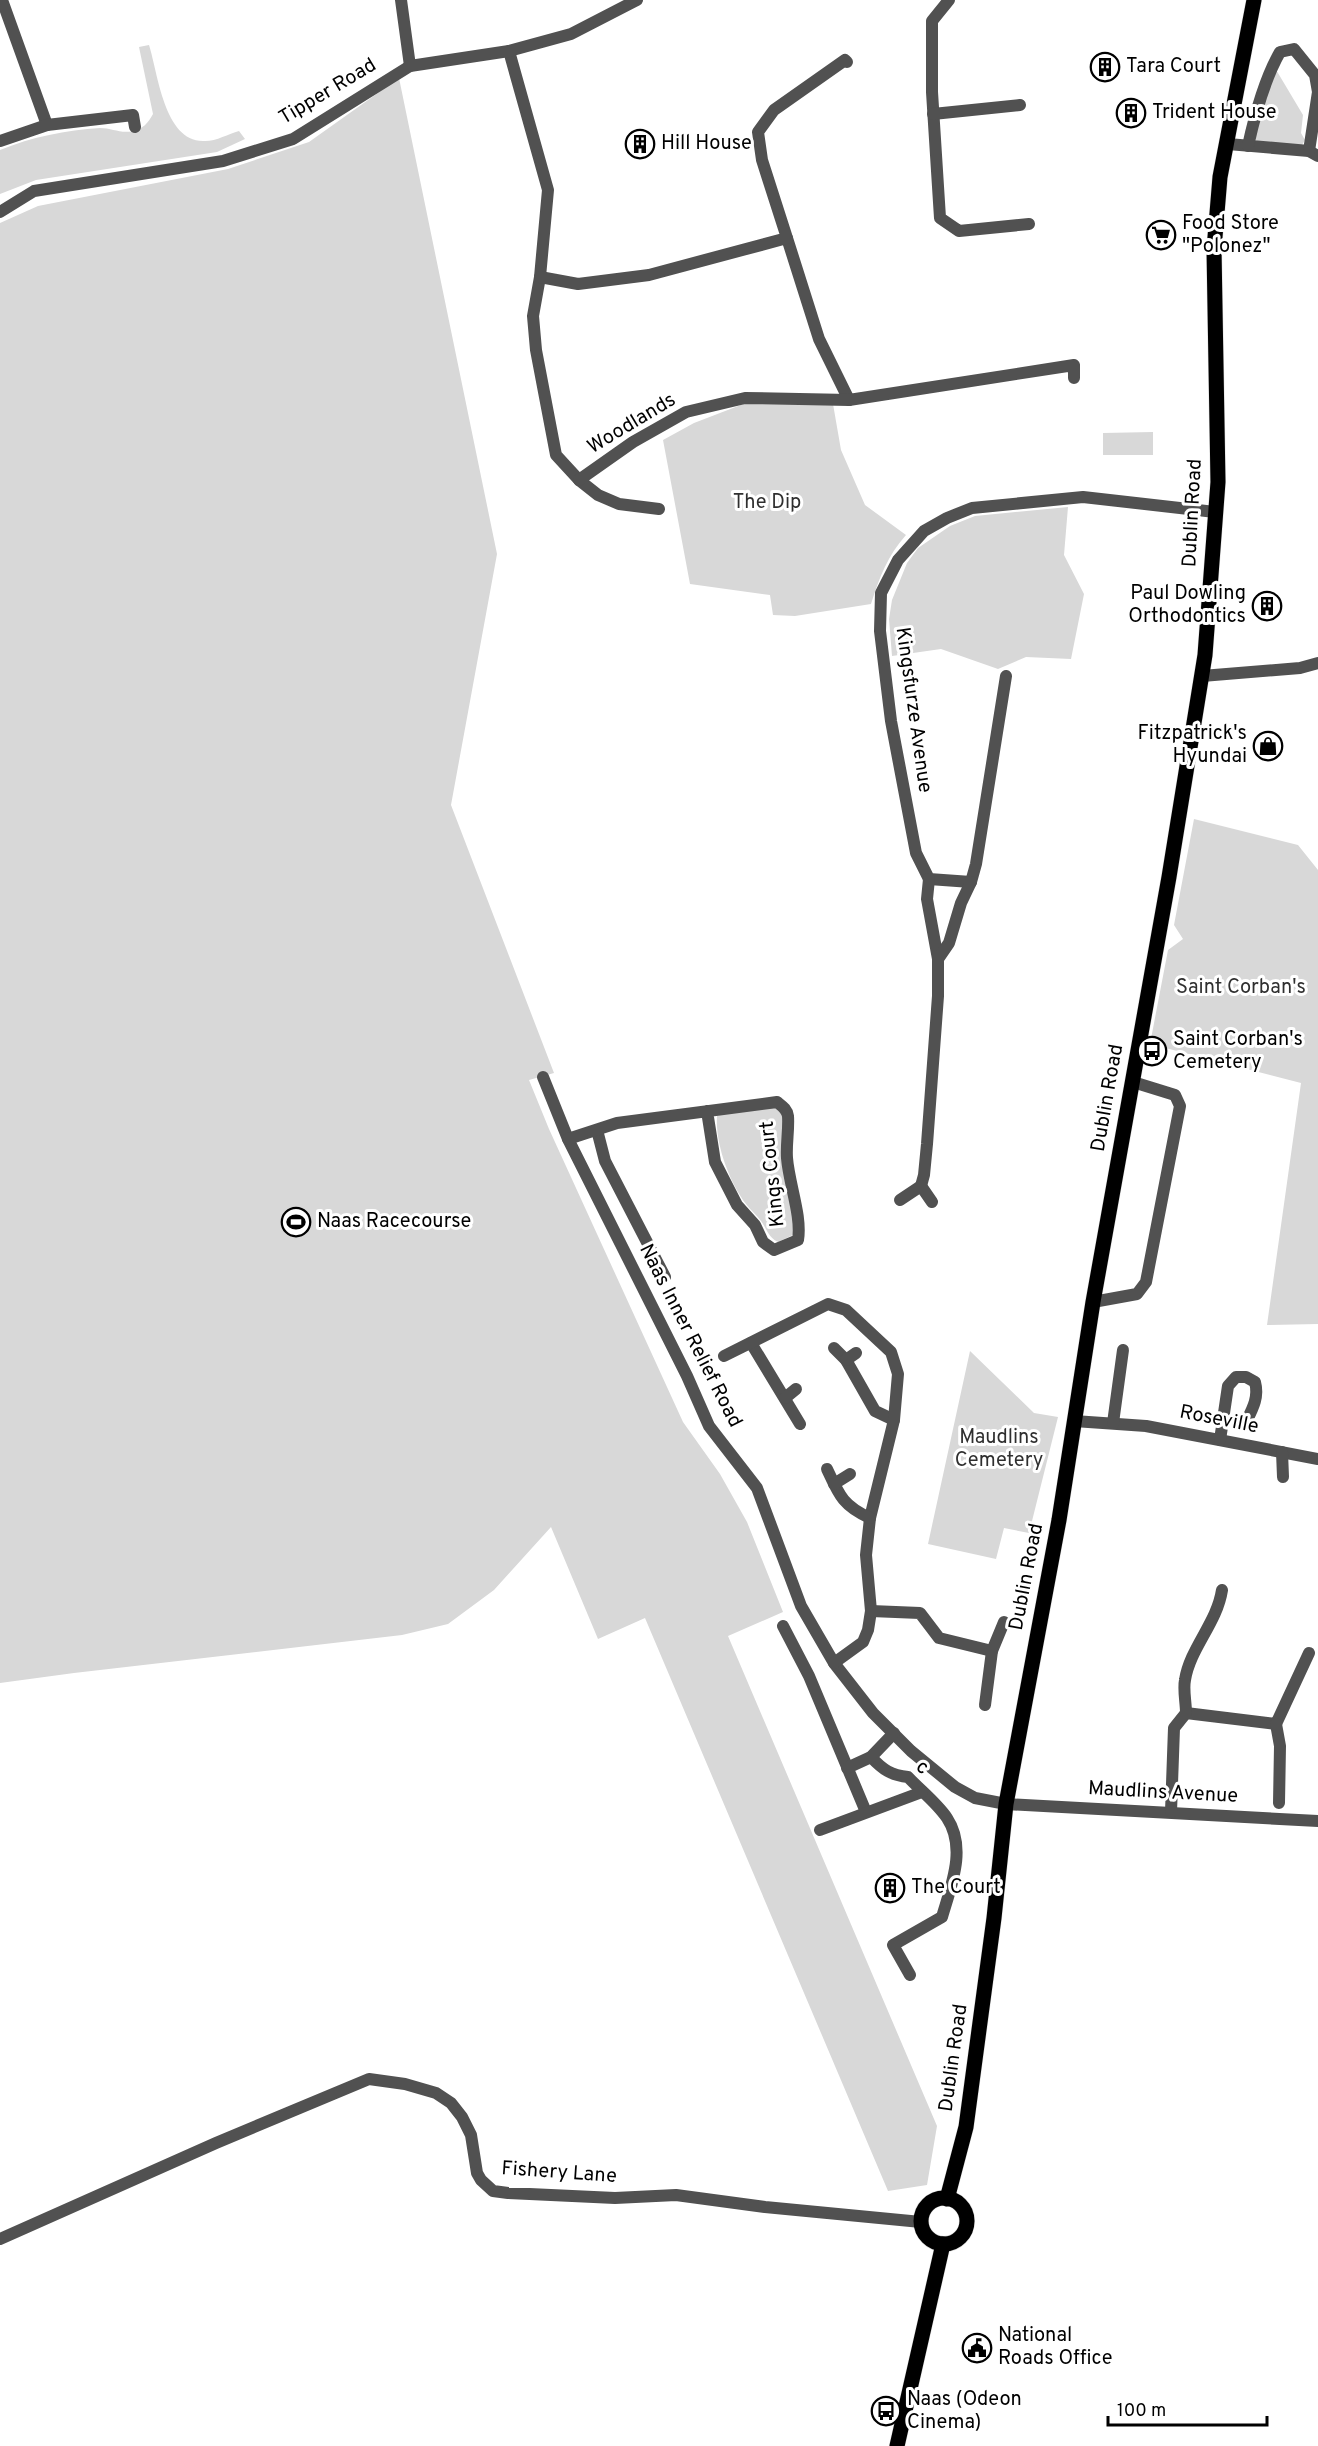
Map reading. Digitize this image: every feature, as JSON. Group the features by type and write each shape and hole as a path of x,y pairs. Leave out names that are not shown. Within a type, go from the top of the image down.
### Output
{"main road":[{"name":"Dublin Road","path":"947,2199 966,2127 994,1918 1006,1804 1059,1520 1093,1302 1202,676 1218,482 1214,257 1220,177 1254,0"},
{"path":"947,2199 961,2206 967,2223 966,2229 958,2240 943,2244 928,2238 923,2232 921,2222 926,2206 936,2200 947,2199"},
{"path":"897,2446 943,2244"}],"street":[{"path":"401,0 410,66"},
{"name":"Tipper Road","path":"0,212 34,191 223,161 293,139 410,66 509,51 571,34 637,0"},
{"path":"949,0 932,21 933,114 940,218 959,231 1029,224"},
{"path":"5,1 46,125"},
{"path":"1228,144 1313,154 1318,92 1315,75 1294,49 1280,52 1274,62 1255,114 1248,146"},
{"name":"Woodlands","path":"509,51 548,190 540,277 533,316 538,362 556,456 579,480 598,495 619,504 659,509"},
{"path":"847,62 845,60 774,110 758,132 762,160 819,339 849,400"},
{"path":"933,114 1020,105"},
{"path":"0,141 46,125 133,115 135,127"},
{"path":"540,277 579,284 649,275 787,237"},
{"name":"Woodlands","path":"579,480 633,442 686,412 745,398 849,400 1074,365 1074,378"},
{"name":"Kingsfurze Avenue","path":"921,1186 927,1144 939,959 927,899 929,879 916,853 891,721 880,631 881,593 898,560 924,531 972,507 1083,497 1215,512"},
{"path":"1202,676 1300,668 1318,663"},
{"name":"Kingsfurze Avenue","path":"939,959 949,943 976,864 1006,676"},
{"path":"929,879 971,882"},
{"name":"Naas Inner Relief Road","path":"543,1077 568,1139 687,1376 709,1426 757,1488 801,1606 834,1663 873,1713 911,1751 955,1786 975,1798 1006,1804"},
{"path":"1093,1302 1137,1294 1146,1282 1180,1106 1176,1095 1133,1082"},
{"name":"Kings Court","path":"568,1139 618,1123 707,1111 777,1102 784,1107 788,1115 786,1157 793,1201 801,1225 798,1240 774,1250 764,1242 755,1225 737,1205 715,1162 707,1111"},
{"path":"597,1131 605,1161 665,1277"},
{"path":"900,1200 921,1186 932,1202"},
{"path":"724,1356 828,1304 846,1310 891,1352 898,1374 894,1420 870,1518 866,1555 871,1611 864,1642 834,1663"},
{"path":"751,1343 800,1424"},
{"path":"834,1348 851,1356 875,1412 894,1420"},
{"path":"1113,1423 1123,1350"},
{"path":"1220,1440 1228,1386 1236,1377 1246,1377 1254,1382 1257,1393 1254,1407 1246,1422"},
{"path":"785,1398 796,1389"},
{"name":"Roseville","path":"1074,1421 1146,1426 1318,1459"},
{"path":"1282,1452 1283,1477"},
{"path":"827,1469 842,1500 853,1510 870,1518"},
{"path":"834,1484 850,1474"},
{"path":"1171,1812 1174,1728 1186,1713 1185,1680 1194,1655 1219,1607 1222,1590"},
{"path":"871,1611 920,1613 939,1638 992,1651"},
{"path":"985,1706 992,1651 1004,1622"},
{"path":"783,1626 784,1640 809,1676 866,1812"},
{"path":"1279,1803 1280,1746 1276,1724 1309,1653"},
{"path":"1186,1713 1276,1724"},
{"path":"847,1768 871,1757 894,1733"},
{"name":"c","path":"871,1757 893,1776 908,1777 947,1817 957,1840 956,1869 942,1917 893,1945 910,1974"},
{"path":"820,1830 922,1792"},
{"name":"Maudlins Avenue","path":"1006,1804 1318,1821"},
{"name":"Fishery Lane","path":"0,2239 216,2143 369,2079 405,2084 436,2093 451,2103 462,2117 471,2135 477,2173 481,2180 493,2190 508,2193 615,2198 676,2195 765,2207 921,2222"}],"green space":[{"path":"149,45 165,104 179,130 190,138 203,141 217,139 239,131 245,139 217,152 36,180 0,194 0,150 24,141 62,132 100,128 129,132 145,125 153,114 139,47"},
{"path":"1275,68 1303,115 1301,133 1305,140 1302,145 1258,142 1254,138"},
{"name":"Naas Racecourse","path":"399,78 497,554 451,805 554,1073 529,1080 549,1129 683,1422 720,1474 747,1522 783,1612 728,1636 937,2126 927,2185 888,2191 645,1618 598,1639 551,1527 494,1590 448,1624 402,1635 0,1683 0,223 38,206 228,169 309,142"},
{"name":"The Dip","path":"746,403 833,404 841,450 865,505 906,535 885,567 871,604 795,616 773,615 770,595 690,584 663,440 694,423"},
{"path":"1153,432 1153,455 1103,455 1103,433"},
{"path":"1068,507 1064,555 1084,594 1071,659 1026,657 998,669 941,649 892,656 889,619 892,600 907,563 918,548 950,526 975,516"},
{"name":"Saint Corban's","path":"1194,819 1298,845 1318,870 1318,1324 1267,1325 1301,1083 1150,1044 1168,950 1183,939 1174,925"},
{"path":"778,1106 782,1109 795,1234 778,1242 746,1204 734,1185 724,1162 718,1138 717,1116 724,1113"},
{"name":"Maudlins Cemetery","path":"970,1351 1034,1413 1058,1417 1029,1533 1004,1528 996,1559 928,1544"}],"place":[{"name":"Tara Court","path":"1105,67"},
{"name":"Trident House","path":"1131,113"},
{"name":"Hill House","path":"640,144"},
{"name":"Food Store \"Polonez\"","path":"1161,235"},
{"name":"Paul Dowling Orthodontics","path":"1267,606"},
{"name":"Fitzpatrick's Hyundai","path":"1268,746"},
{"name":"Saint Corban's Cemetery","path":"1152,1051"},
{"name":"Naas Racecourse","path":"296,1222"},
{"name":"The Court","path":"890,1888"},
{"name":"National Roads Office","path":"977,2348"},
{"name":"Naas (Odeon Cinema)","path":"886,2411"}]}
